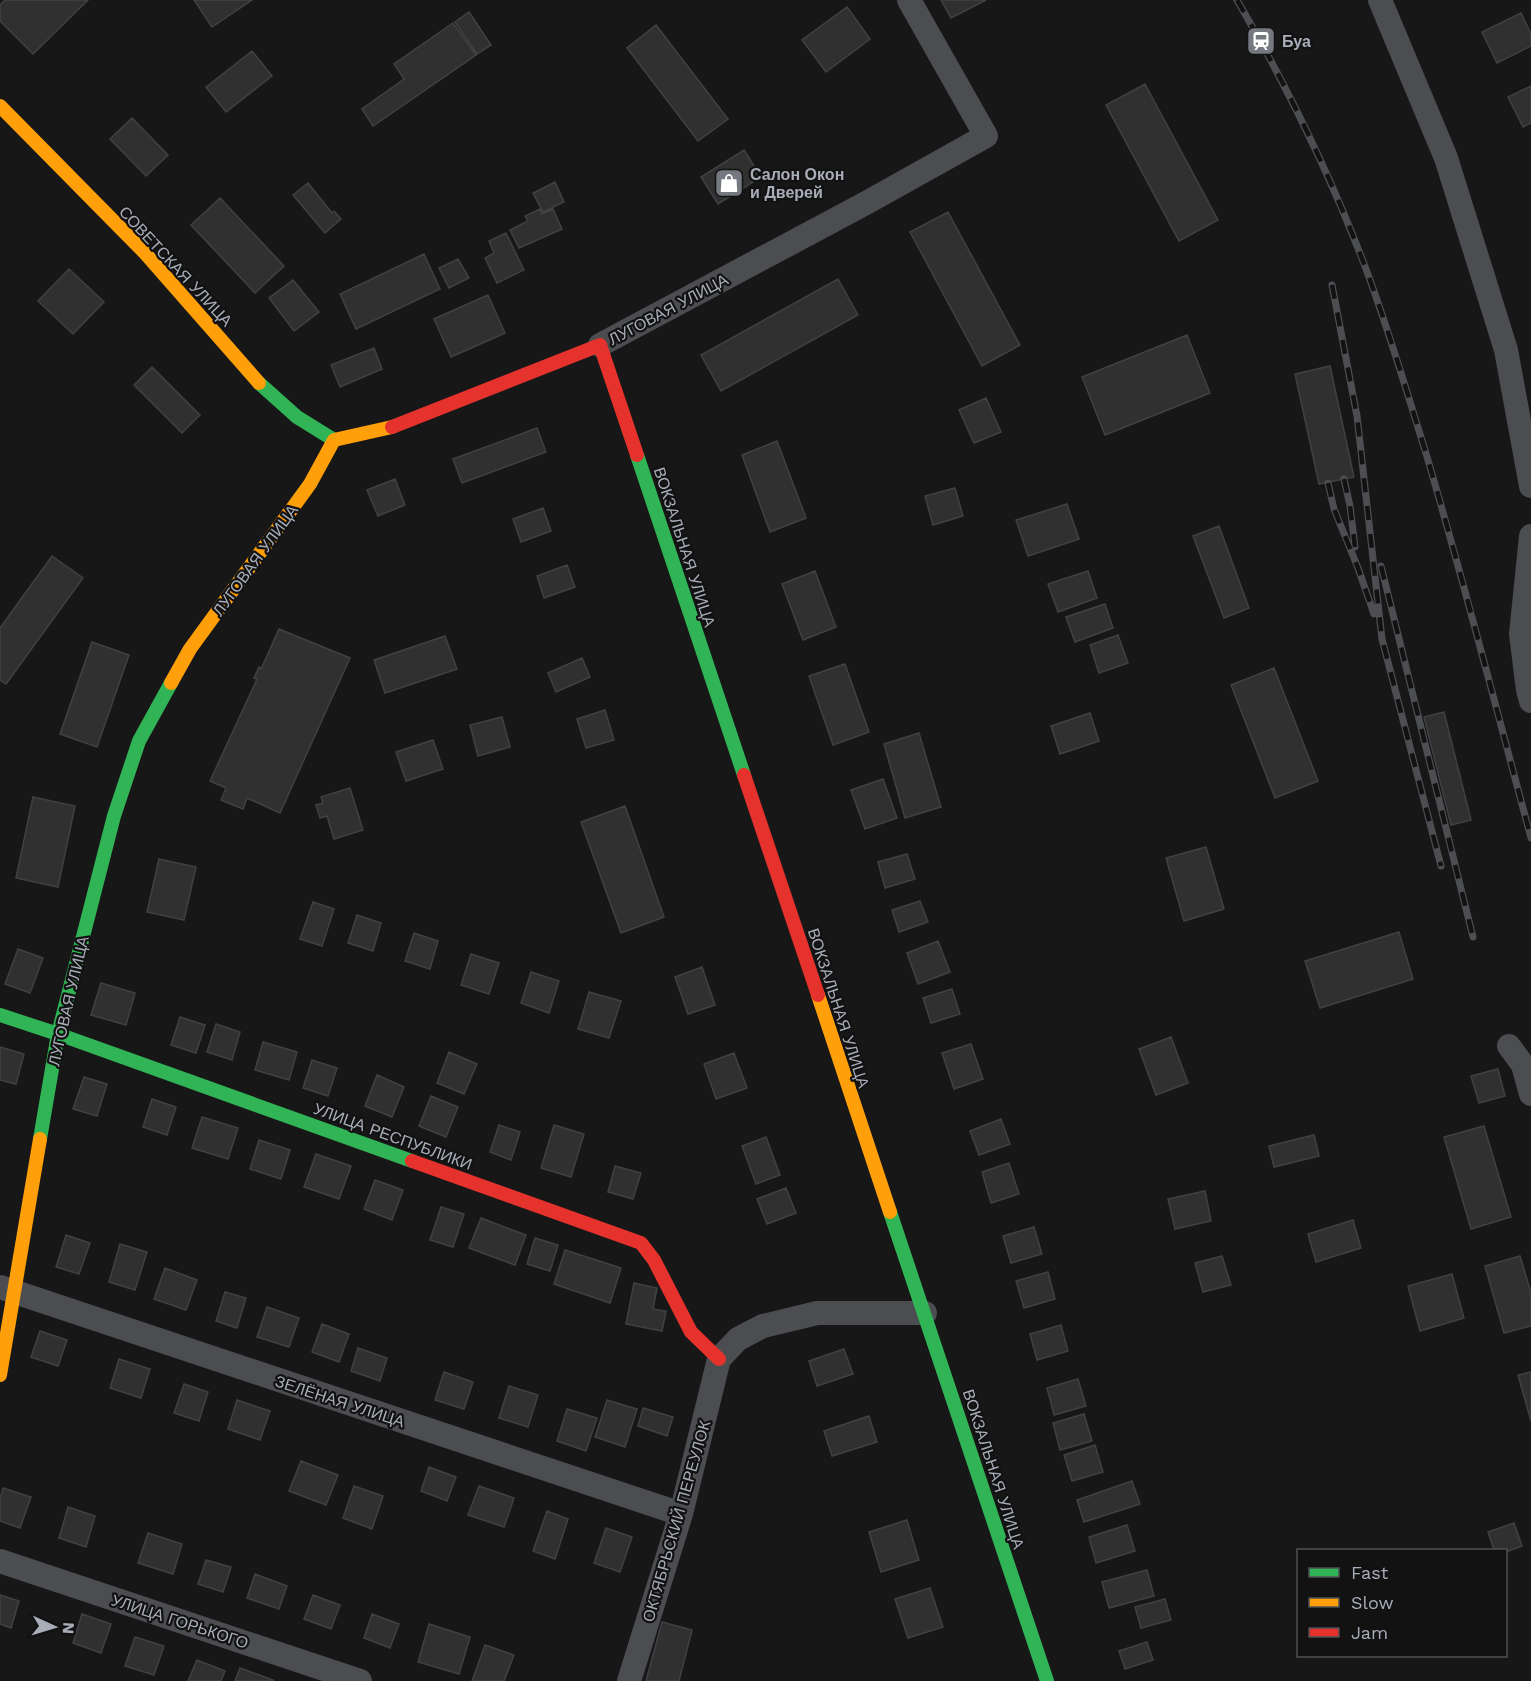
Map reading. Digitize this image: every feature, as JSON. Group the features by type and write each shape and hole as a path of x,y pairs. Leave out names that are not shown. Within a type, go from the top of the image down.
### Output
{"street":[{"name":"ЛУГОВАЯ УЛИЦА","path":"0,1375 7,1290 58,1034 114,816 139,741 190,648 310,484 334,440 389,428 600,345 986,136 909,0"},
{"path":"1380,0 1446,158 1502,338 1531,486"},
{"name":"СОВЕТСКАЯ УЛИЦА","path":"0,106 144,252 261,385 297,417 334,440"},
{"name":"ВОКЗАЛЬНАЯ УЛИЦА","path":"600,345 1047,1681"},
{"path":"1531,536 1521,634 1531,701"},
{"name":"УЛИЦА РЕСПУБЛИКИ","path":"0,1015 641,1243 654,1260 691,1332 719,1359"},
{"path":"1509,1046 1523,1065 1531,1094"},
{"name":"ЗЕЛЁНАЯ УЛИЦА","path":"7,1290 681,1514"},
{"path":"719,1359 738,1340 763,1326 817,1313 925,1313"},
{"name":"ОКТЯБРЬСКИЙ ПЕРЕУЛОК","path":"629,1681 681,1514 719,1359"},
{"name":"УЛИЦА ГОРЬКОГО","path":"0,1561 360,1681"}],"building":[{"path":"5,0 88,0 33,54 0,21 0,5"},
{"path":"194,0 252,0 212,27"},
{"path":"941,0 986,0 951,18"},
{"path":"847,7 870,39 826,72 802,40"},
{"path":"469,12 491,45 477,54 455,22"},
{"path":"1521,13 1531,34 1531,46 1497,63 1482,32"},
{"path":"453,23 476,55 373,126 362,109 404,79 394,64"},
{"path":"656,25 728,119 698,141 627,48"},
{"path":"252,51 272,76 226,112 206,87"},
{"path":"1145,84 1218,220 1179,241 1106,105"},
{"path":"1531,86 1531,123 1523,127 1508,97"},
{"path":"132,118 168,155 146,176 110,139"},
{"path":"744,150 761,177 718,204 701,177"},
{"path":"555,182 564,202 543,212 533,193"},
{"path":"308,183 332,213 334,211 341,219 325,233 293,195"},
{"path":"220,198 284,266 255,293 191,225"},
{"path":"540,209 542,214 553,209 562,229 519,248 510,230 528,221 525,216"},
{"path":"948,212 1020,345 982,366 910,232"},
{"path":"506,233 524,270 497,283 485,258 494,253 489,241"},
{"path":"424,254 440,289 356,329 340,294"},
{"path":"458,259 469,278 449,288 439,268"},
{"path":"69,269 104,302 73,334 38,301"},
{"path":"838,279 858,315 721,391 701,355"},
{"path":"293,280 319,312 294,331 269,298"},
{"path":"488,295 505,333 451,357 434,319"},
{"path":"1187,335 1210,393 1105,435 1082,377"},
{"path":"374,348 382,369 340,387 331,365"},
{"path":"1330,366 1354,477 1319,484 1295,374"},
{"path":"152,367 200,415 182,433 134,385"},
{"path":"986,398 1001,432 974,443 959,410"},
{"path":"537,428 546,452 462,483 453,459"},
{"path":"777,441 806,518 770,532 742,455"},
{"path":"395,479 405,505 378,516 367,490"},
{"path":"955,488 963,516 933,525 925,496"},
{"path":"1067,504 1079,539 1028,556 1016,520"},
{"path":"543,508 551,531 521,542 513,519"},
{"path":"1219,526 1249,608 1224,618 1193,536"},
{"path":"52,556 83,578 6,684 0,680 0,628"},
{"path":"567,565 575,587 544,598 537,576"},
{"path":"815,571 836,627 803,640 782,584"},
{"path":"1088,571 1097,598 1058,612 1048,584"},
{"path":"1105,604 1113,628 1075,642 1066,617"},
{"path":"279,629 350,658 280,813 247,798 243,809 221,800 226,788 210,781 257,679 254,678 259,667 261,669"},
{"path":"1118,635 1128,663 1099,673 1090,645"},
{"path":"445,636 457,669 385,693 374,660"},
{"path":"92,642 129,655 97,747 60,734"},
{"path":"582,658 590,677 556,692 548,673"},
{"path":"845,664 869,732 833,745 809,676"},
{"path":"1274,668 1318,781 1275,798 1231,685"},
{"path":"605,710 614,740 586,748 577,719"},
{"path":"1444,712 1471,820 1451,825 1424,717"},
{"path":"1090,713 1099,741 1060,754 1051,726"},
{"path":"502,717 510,747 478,756 470,725"},
{"path":"919,733 941,807 905,818 884,744"},
{"path":"433,740 443,769 406,781 396,752"},
{"path":"883,779 897,818 865,829 851,790"},
{"path":"350,788 363,830 334,839 327,816 320,818 316,805 323,803 321,797"},
{"path":"33,797 75,806 58,887 16,878"},
{"path":"625,806 664,917 621,933 581,822"},
{"path":"1206,847 1224,909 1184,921 1166,858"},
{"path":"907,854 915,879 885,888 878,862"},
{"path":"159,859 196,867 184,920 147,912"},
{"path":"920,901 928,922 899,932 892,910"},
{"path":"313,902 334,909 322,946 300,939"},
{"path":"357,915 381,923 373,951 348,943"},
{"path":"1399,932 1413,979 1320,1008 1305,961"},
{"path":"414,933 438,941 430,969 405,961"},
{"path":"938,941 950,972 918,984 907,953"},
{"path":"18,949 43,958 30,993 5,984"},
{"path":"471,954 499,963 489,994 461,985"},
{"path":"702,967 715,1005 688,1014 675,977"},
{"path":"531,972 559,981 549,1013 521,1003"},
{"path":"101,983 135,993 126,1025 91,1015"},
{"path":"952,989 960,1014 931,1023 923,998"},
{"path":"589,992 621,1001 609,1038 578,1029"},
{"path":"180,1017 205,1025 196,1053 171,1045"},
{"path":"216,1024 240,1032 232,1060 207,1052"},
{"path":"1171,1037 1188,1083 1156,1095 1139,1049"},
{"path":"263,1042 297,1052 289,1080 255,1070"},
{"path":"971,1044 983,1079 954,1089 942,1053"},
{"path":"0,1047 24,1054 16,1084 0,1080"},
{"path":"449,1052 477,1064 464,1094 437,1083"},
{"path":"734,1053 747,1088 716,1099 704,1064"},
{"path":"312,1060 337,1068 328,1096 303,1088"},
{"path":"1498,1069 1505,1096 1479,1103 1471,1076"},
{"path":"377,1075 404,1087 392,1117 365,1106"},
{"path":"84,1077 107,1084 97,1116 73,1109"},
{"path":"431,1096 458,1107 446,1137 419,1126"},
{"path":"152,1099 176,1107 167,1135 143,1127"},
{"path":"202,1117 238,1128 228,1159 192,1148"},
{"path":"1001,1119 1010,1144 979,1155 970,1131"},
{"path":"499,1125 520,1132 511,1160 490,1152"},
{"path":"554,1125 584,1134 571,1177 541,1168"},
{"path":"1484,1126 1511,1217 1471,1229 1444,1137"},
{"path":"1314,1135 1319,1156 1274,1167 1269,1146"},
{"path":"766,1137 780,1175 756,1184 742,1146"},
{"path":"259,1140 290,1150 281,1179 250,1169"},
{"path":"316,1154 351,1166 339,1199 304,1187"},
{"path":"1009,1163 1019,1194 991,1203 982,1172"},
{"path":"615,1166 641,1173 633,1199 608,1192"},
{"path":"375,1180 403,1190 392,1220 364,1209"},
{"path":"786,1188 796,1213 767,1224 757,1199"},
{"path":"1205,1191 1211,1221 1175,1229 1168,1199"},
{"path":"441,1207 464,1214 453,1247 430,1240"},
{"path":"481,1218 526,1235 515,1265 469,1248"},
{"path":"1353,1220 1361,1248 1316,1262 1308,1234"},
{"path":"1034,1227 1042,1254 1011,1263 1003,1236"},
{"path":"66,1235 90,1243 79,1274 56,1267"},
{"path":"535,1238 558,1245 550,1271 527,1264"},
{"path":"120,1244 147,1252 135,1290 109,1282"},
{"path":"565,1250 621,1268 610,1303 554,1284"},
{"path":"1222,1256 1231,1285 1203,1292 1195,1263"},
{"path":"1520,1256 1531,1293 1531,1326 1504,1333 1485,1266"},
{"path":"165,1268 197,1280 186,1310 154,1299"},
{"path":"1048,1272 1055,1299 1024,1308 1016,1281"},
{"path":"1452,1274 1464,1318 1420,1331 1408,1286"},
{"path":"634,1283 657,1288 653,1309 666,1311 662,1331 626,1324"},
{"path":"225,1292 246,1298 237,1328 216,1321"},
{"path":"267,1307 299,1318 289,1347 257,1337"},
{"path":"322,1324 349,1334 339,1362 312,1352"},
{"path":"1061,1325 1068,1351 1037,1360 1030,1334"},
{"path":"40,1331 67,1340 58,1366 31,1357"},
{"path":"358,1348 387,1358 380,1381 351,1371"},
{"path":"844,1349 853,1374 817,1386 809,1361"},
{"path":"119,1359 150,1369 141,1398 110,1388"},
{"path":"444,1372 473,1382 464,1409 435,1400"},
{"path":"1531,1372 1531,1421 1518,1375"},
{"path":"1078,1379 1086,1406 1054,1415 1047,1388"},
{"path":"184,1384 208,1392 199,1421 174,1413"},
{"path":"509,1386 538,1395 528,1427 499,1418"},
{"path":"237,1400 270,1411 260,1440 228,1429"},
{"path":"607,1400 637,1409 625,1447 595,1437"},
{"path":"643,1408 673,1417 667,1436 638,1426"},
{"path":"567,1409 597,1418 586,1451 557,1441"},
{"path":"1084,1414 1092,1441 1060,1450 1053,1423"},
{"path":"869,1416 877,1442 832,1456 824,1431"},
{"path":"1095,1445 1103,1472 1072,1481 1064,1455"},
{"path":"301,1461 338,1475 326,1505 289,1491"},
{"path":"429,1467 456,1477 447,1501 421,1491"},
{"path":"1132,1481 1140,1504 1084,1522 1077,1500"},
{"path":"354,1486 383,1496 372,1529 343,1518"},
{"path":"479,1486 514,1498 504,1527 468,1515"},
{"path":"3,1488 31,1497 20,1528 0,1521 0,1499"},
{"path":"68,1507 95,1516 86,1547 59,1538"},
{"path":"547,1511 568,1519 555,1559 533,1551"},
{"path":"907,1520 919,1560 881,1572 869,1532"},
{"path":"1514,1523 1522,1546 1507,1552 1507,1549 1494,1549 1488,1532"},
{"path":"1127,1525 1135,1551 1096,1563 1089,1537"},
{"path":"606,1528 632,1537 620,1572 594,1563"},
{"path":"148,1533 182,1544 173,1574 138,1563"},
{"path":"206,1560 231,1567 223,1592 198,1584"},
{"path":"1147,1570 1154,1596 1109,1608 1102,1582"},
{"path":"255,1574 287,1586 279,1609 247,1598"},
{"path":"930,1588 943,1627 908,1638 895,1599"},
{"path":"0,1595 19,1601 11,1628 0,1624"},
{"path":"313,1595 340,1605 331,1629 304,1619"},
{"path":"1165,1599 1171,1620 1141,1628 1135,1607"},
{"path":"82,1614 111,1624 101,1653 73,1643"},
{"path":"372,1614 399,1624 390,1648 364,1638"},
{"path":"662,1622 692,1630 679,1681 646,1681"},
{"path":"429,1624 470,1637 459,1674 418,1662"},
{"path":"135,1637 164,1646 154,1675 125,1666"},
{"path":"1147,1642 1153,1660 1125,1669 1119,1651"},
{"path":"485,1645 514,1655 504,1681 472,1681"},
{"path":"197,1660 225,1671 221,1681 188,1681"},
{"path":"240,1668 273,1680 273,1681 235,1681"}],"railway":[{"path":"1237,0 1307,132 1338,200 1374,291 1439,498 1531,838"},
{"path":"1332,285 1357,416 1382,639 1441,866"},
{"path":"1344,479 1355,547"},
{"path":"1328,483 1334,509 1374,614"},
{"path":"1381,566 1473,937"}],"traffic: fast":[{"path":"259,383 297,417 334,440"},
{"path":"637,455 744,775"},
{"path":"40,1139 58,1034 114,816 139,741 171,683"},
{"path":"0,1015 412,1161"},
{"path":"890,1212 1047,1681"}],"traffic: slow":[{"path":"0,106 144,252 259,383"},
{"path":"171,683 190,649 310,484 334,440 392,427"},
{"path":"818,995 890,1212"},
{"path":"0,1375 40,1139"}],"traffic: jam":[{"path":"392,427 600,345 637,455"},
{"path":"744,775 818,995"},
{"path":"412,1161 641,1243 654,1260 691,1332 719,1359"}],"place":[{"name":"Буа","path":"1261,41"},
{"name":"Салон Окон и Дверей","path":"729,183"}]}
